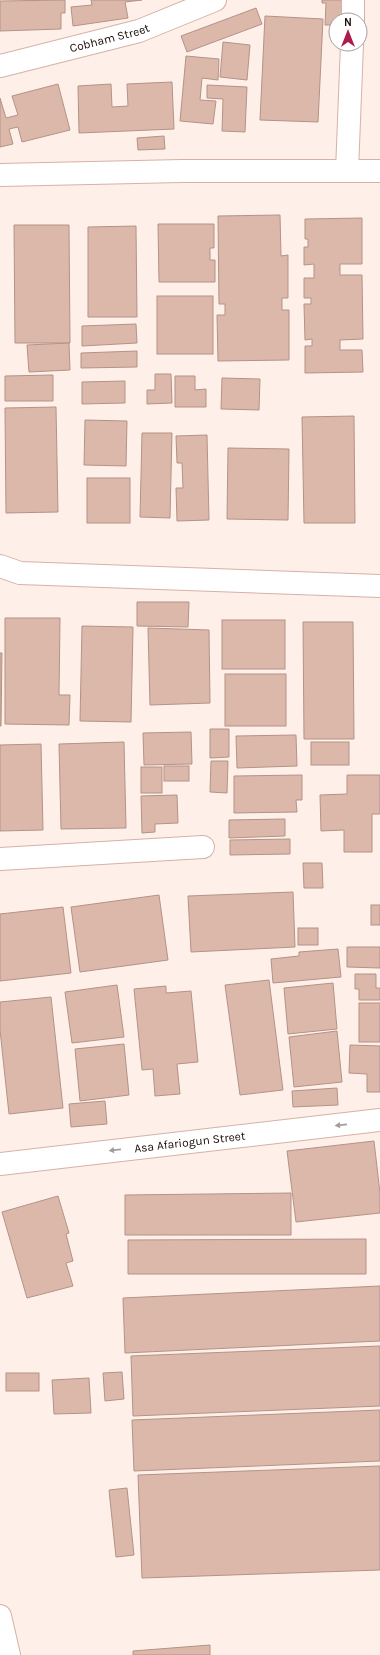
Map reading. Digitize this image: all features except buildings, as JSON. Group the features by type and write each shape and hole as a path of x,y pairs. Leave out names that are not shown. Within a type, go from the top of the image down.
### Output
{"street":[{"name":"Cobham Street","path":"0,66 139,31 215,0"},
{"path":"353,0 353,12"},
{"path":"347,171 352,52"},
{"path":"0,175 182,171 380,171"},
{"path":"0,566 20,573 380,586"},
{"path":"0,859 203,847"},
{"name":"Asa Afariogun Street","path":"0,1164 380,1120"},
{"path":"0,1616 9,1655"}]}
